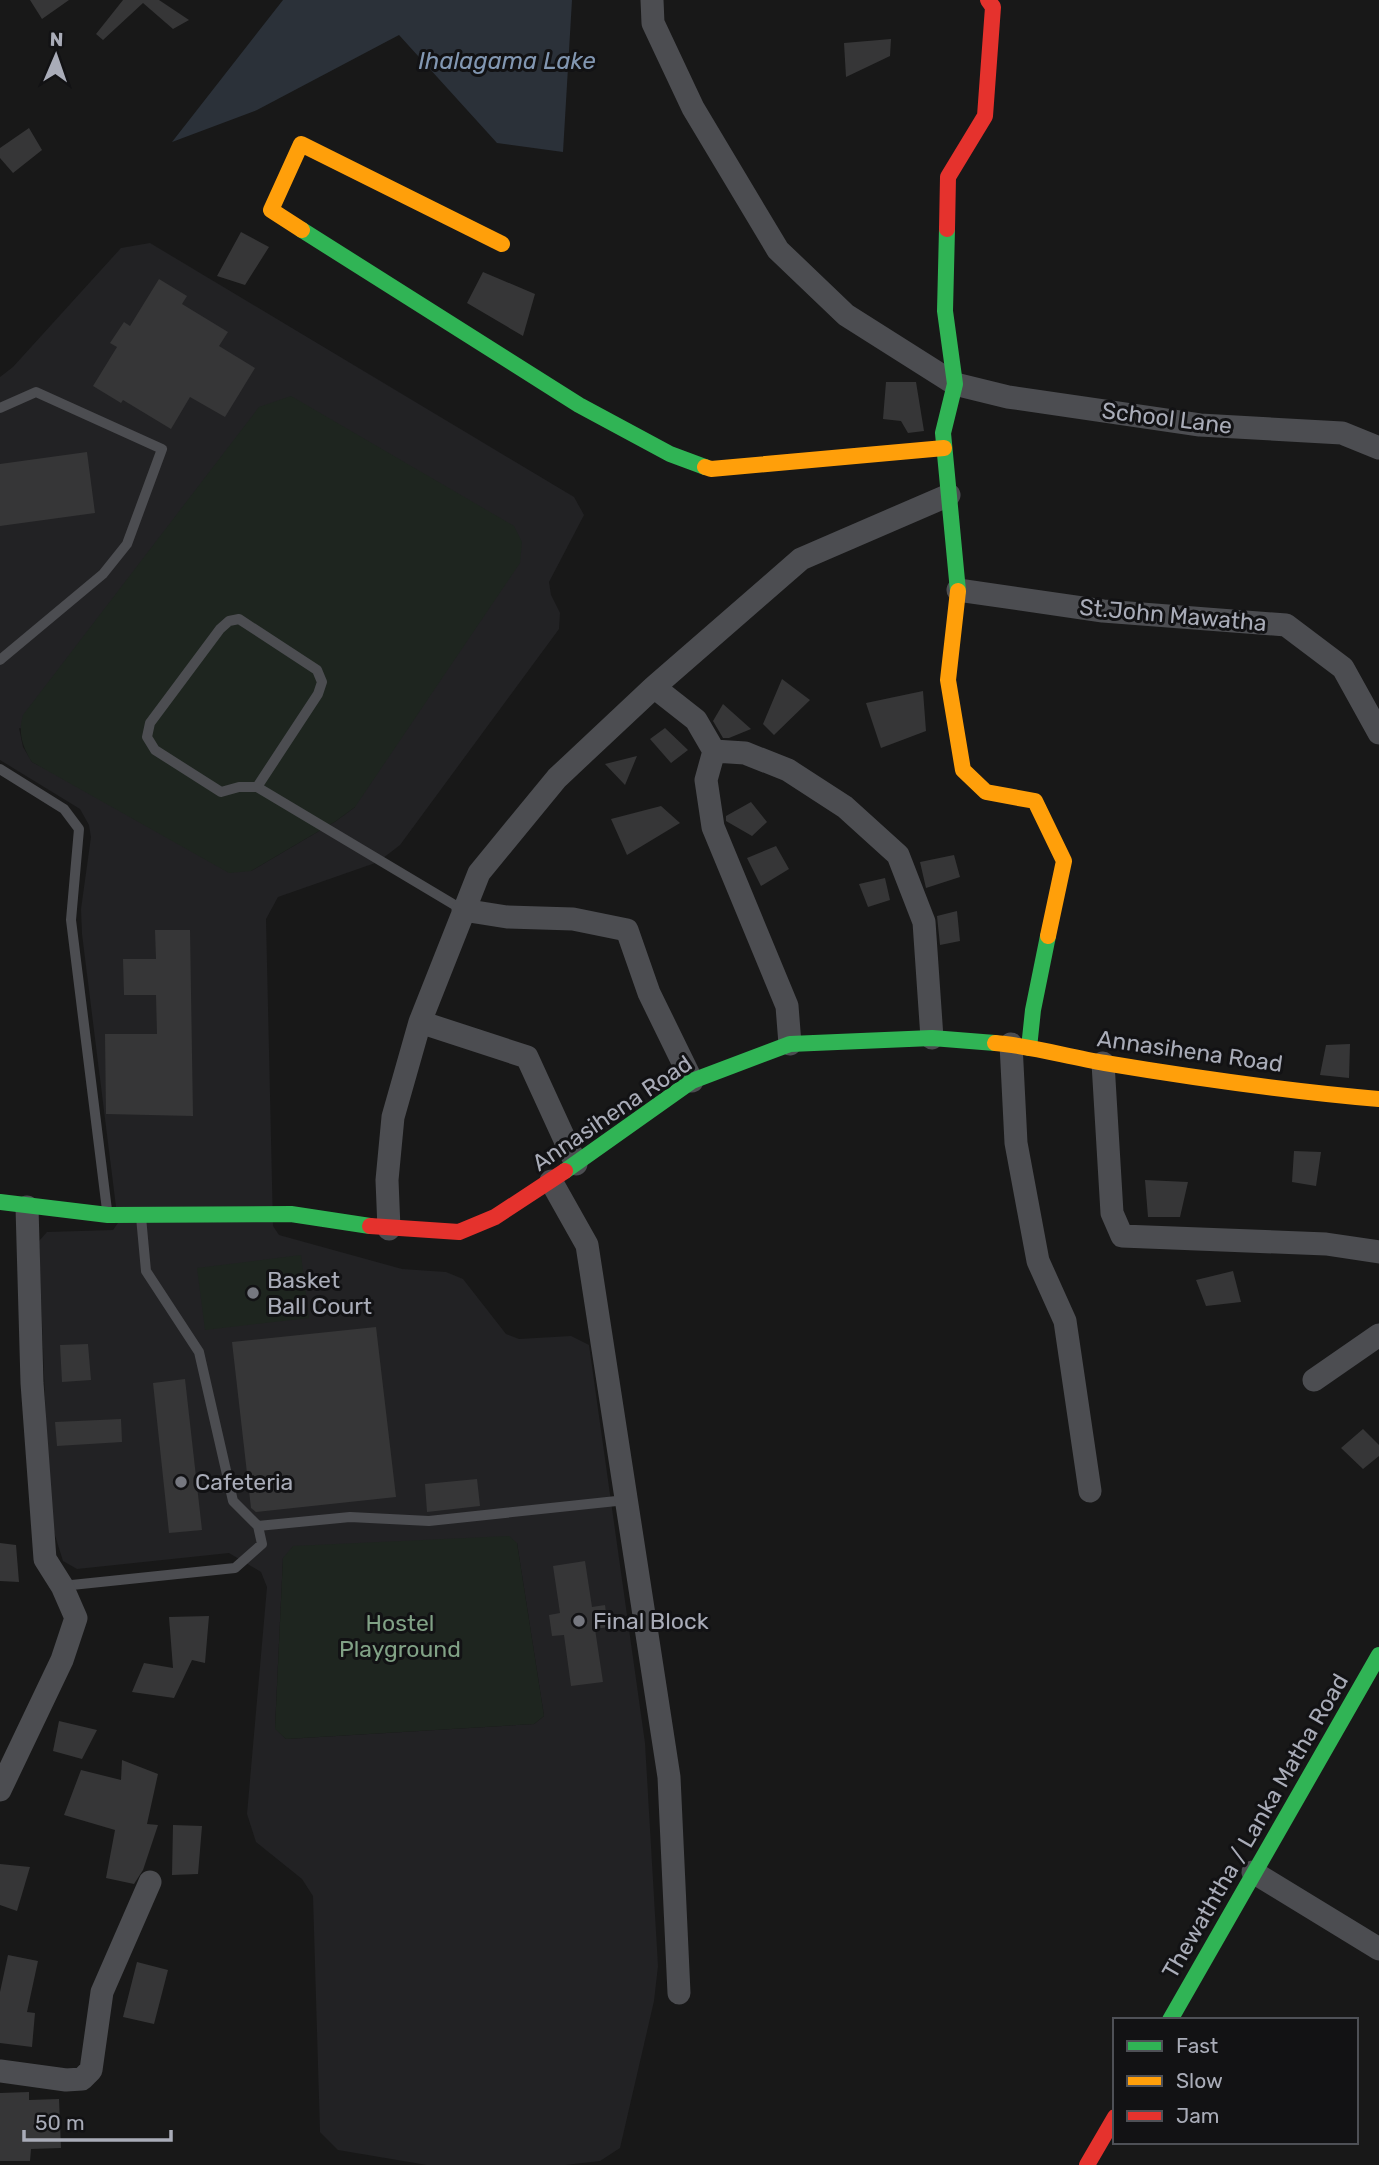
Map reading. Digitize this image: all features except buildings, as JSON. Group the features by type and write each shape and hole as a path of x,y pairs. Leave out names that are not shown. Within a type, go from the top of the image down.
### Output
{"street":[{"name":"School Lane","path":"652,0 653,23 693,108 778,250 846,315 955,384 1008,397 1200,425 1342,433 1379,447"},
{"path":"988,0 993,7 985,116 948,177 945,311 955,384 943,433 957,590 948,680 963,770 986,792 1035,801 1065,861 1033,1010 1020,1046 1016,1143 1038,1262 1065,1321 1090,1491"},
{"path":"502,244 301,144 271,210 579,405 670,454 712,469 944,448"},
{"path":"389,1229 387,1180 393,1116 420,1022 479,873 557,778 654,687 801,559 949,495"},
{"name":"St.John Mawatha","path":"957,590 1103,611 1286,625 1343,668 1379,733"},
{"path":"654,687 696,720 714,751 706,780 713,827 787,1006 790,1044"},
{"path":"714,751 745,753 788,771 845,807 898,855 924,922 932,1038"},
{"path":"463,910 507,917 573,919 627,930 649,993 692,1081"},
{"path":"420,1022 527,1057 576,1164"},
{"name":"Annasihena Road","path":"0,1202 108,1215 291,1213 389,1229 459,1233 495,1217 551,1181 692,1081 790,1044 932,1038 1020,1046 1103,1063 1379,1099"},
{"path":"1103,1063 1112,1213 1122,1236 1326,1244 1379,1252"},
{"path":"551,1181 587,1245 669,1777 680,1993"},
{"path":"0,1790 57,1671 76,1618 62,1586 45,1559 32,1383 27,1207"},
{"path":"1314,1380 1379,1335"},
{"name":"Thewaththa / Lanka Matha Road","path":"1171,2018 1379,1655"},
{"path":"1253,1872 1379,1949"},
{"path":"0,2071 66,2080 82,2079 91,2070 102,1992 150,1882"},
{"path":"1087,2165 1113,2120"}],"lane":[{"path":"0,408 36,392 162,449 127,544 103,574 0,660"},
{"path":"257,787 318,694 322,682 317,670 239,619 229,621 220,629 150,723 146,737 155,750 221,792 239,787 257,787 463,910"},
{"path":"0,769 64,810 79,829 71,920 108,1215"},
{"path":"62,1586 235,1568 262,1544 258,1526 233,1501 199,1352 146,1272 140,1214"},
{"path":"258,1526 350,1517 429,1521 626,1500"}],"shaded area":[{"path":"150,243 574,497 584,515 549,582 551,595 560,613 559,629 400,845 378,862 278,897 266,919 273,1226 279,1235 402,1269 446,1272 463,1279 506,1334 519,1339 571,1336 589,1345 645,1743 658,1966 654,2001 620,2148 600,2161 565,2165 427,2165 338,2150 320,2132 313,1896 302,1879 256,1842 247,1814 267,1587 261,1572 229,1553 77,1569 63,1561 53,1529 49,1507 39,1241 47,1232 113,1230 118,1223 82,934 81,909 91,837 89,825 80,809 0,760 0,377 13,367 121,248","holes":["19,728 355,807 251,871 32,762 23,747","517,1543 544,1716 534,1724 286,1739 275,1728 283,1558"]}],"green space":[{"path":"291,396 514,526 522,542 520,563 355,807 251,871 229,873 32,762 22,739 21,728 23,715 259,407"},
{"name":"Basket Ball Court","path":"301,1255 309,1318 205,1330 197,1268"},
{"name":"Hostel Playground","path":"509,1536 517,1543 544,1716 534,1724 286,1739 275,1729 283,1558 293,1546"}],"water":[{"name":"Ihalagama Lake","path":"283,0 572,0 563,152 497,143 399,35 257,110 172,142"}],"traffic: fast":[{"path":"947,229 945,311 955,384 943,433 958,591"},
{"path":"302,230 579,405 670,454 705,467"},
{"path":"1029,1048 1033,1010 1048,936"},
{"path":"565,1171 692,1081 790,1044 932,1038 995,1043"},
{"path":"0,1202 108,1215 291,1214 370,1226"},
{"path":"1171,2018 1379,1655"}],"traffic: slow":[{"path":"302,230 271,210 301,144 502,244"},
{"path":"705,467 711,469 944,448"},
{"path":"958,591 948,680 963,770 986,792 1035,801 1064,861 1048,936"},
{"path":"995,1043 1207,1079 1379,1099"}],"traffic: jam":[{"path":"947,229 948,177 985,116 993,7 988,0"},
{"path":"370,1226 459,1232 495,1217 565,1171"},
{"path":"1087,2165 1113,2120"}],"place":[{"name":"Basket Ball Court","path":"253,1293"},
{"name":"Cafeteria","path":"181,1482"},
{"name":"Final Block","path":"579,1621"}]}
